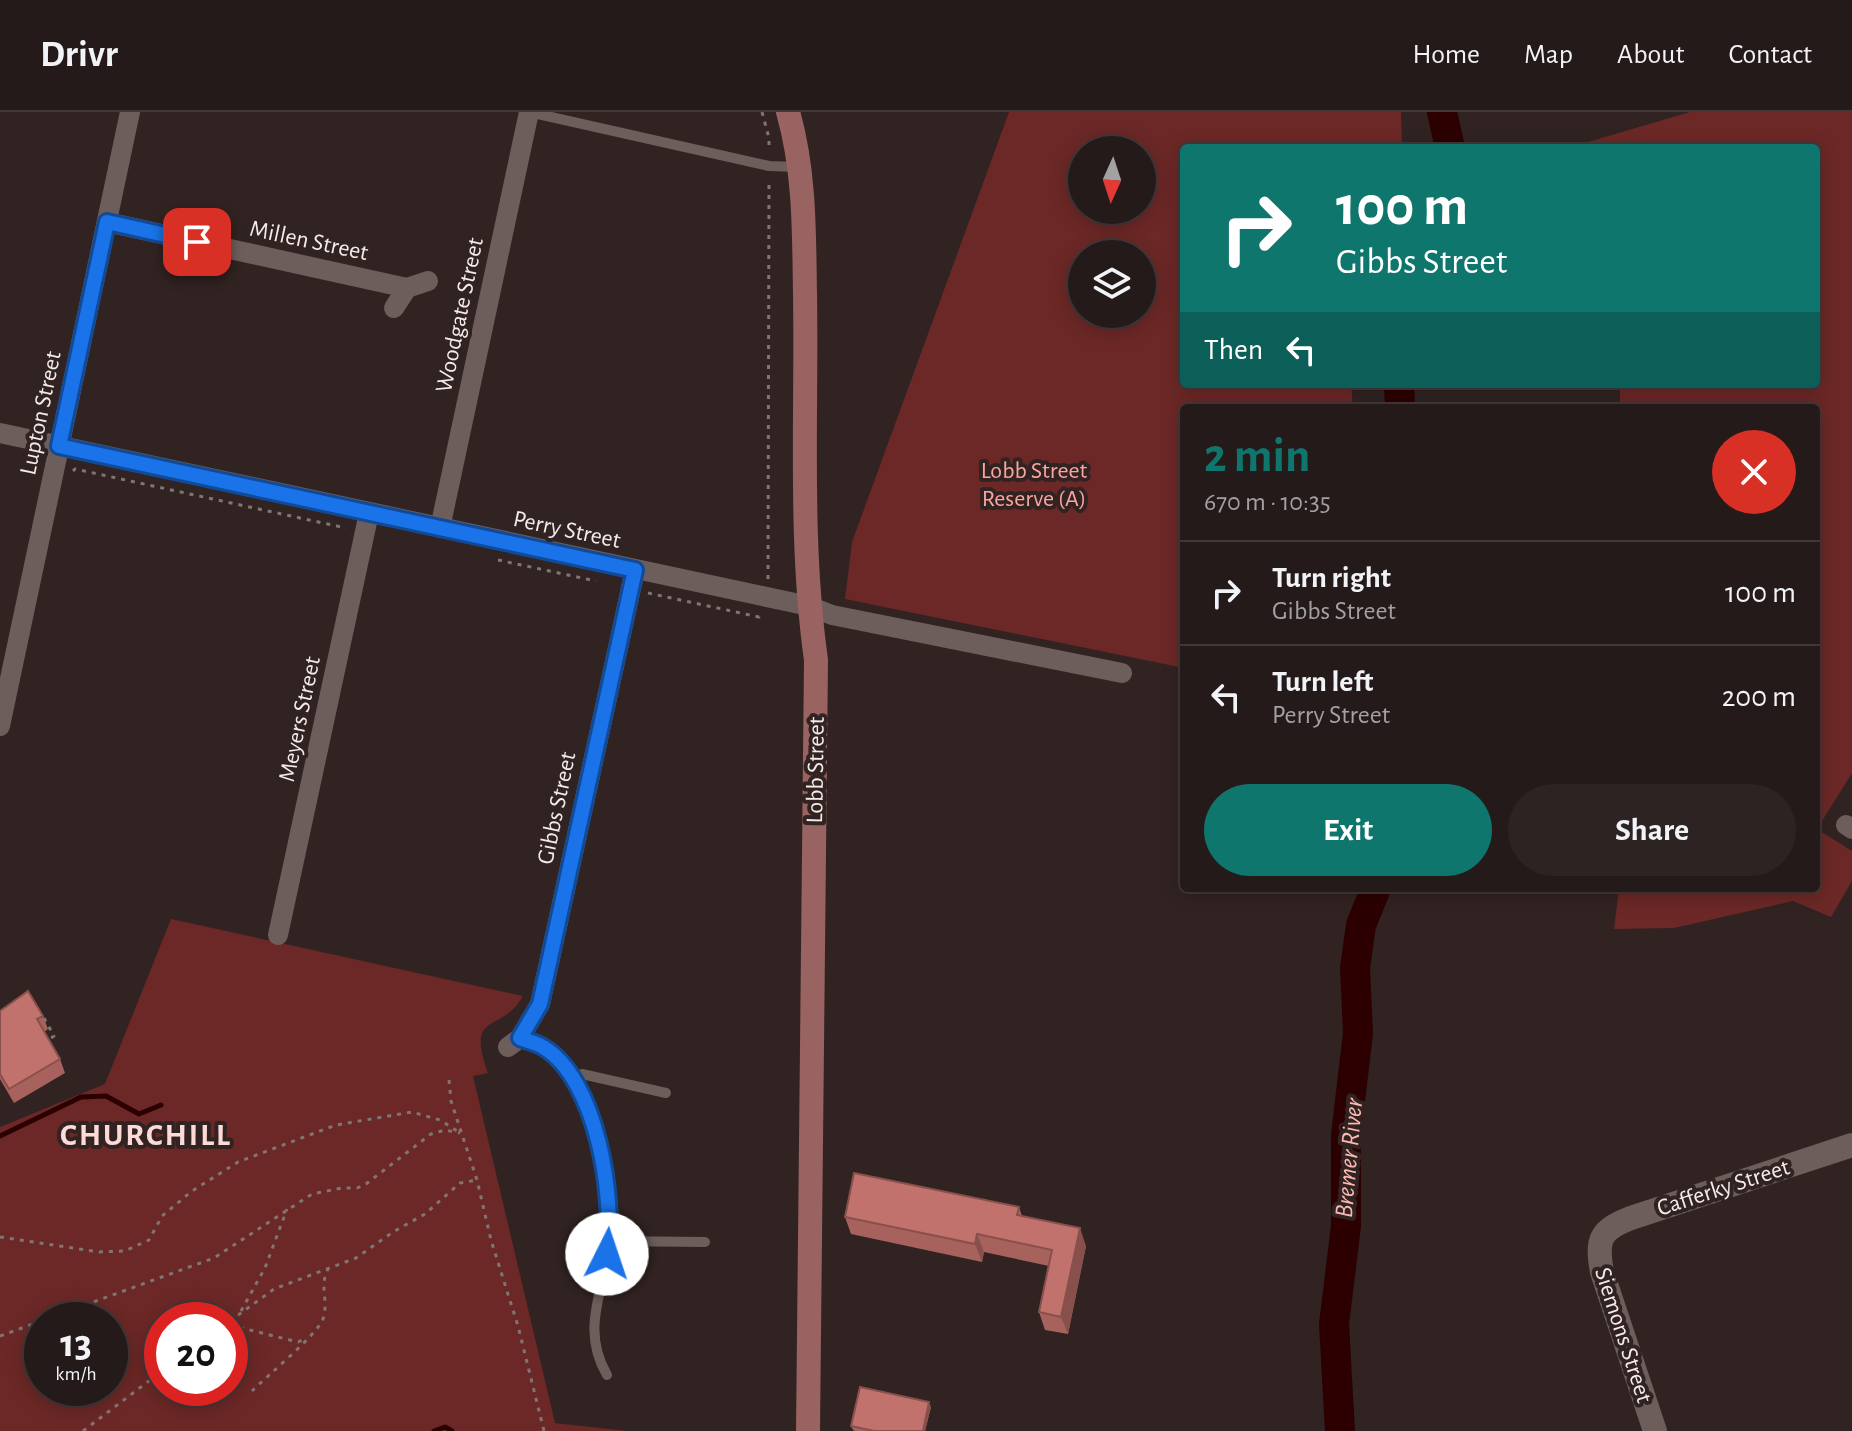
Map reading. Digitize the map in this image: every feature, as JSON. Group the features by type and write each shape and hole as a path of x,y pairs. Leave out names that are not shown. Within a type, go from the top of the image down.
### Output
{"main road":[{"name":"Lobb Street","path":"788,112 799,167 804,246 805,527 809,606 816,660 808,1431"}],"street":[{"name":"Lupton Street","path":"0,726 130,112"},
{"name":"Woodgate Street","path":"440,528 529,112"},
{"name":"Millen Street","path":"107,222 407,288"},
{"path":"394,308 407,288 428,281"},
{"name":"Perry Street","path":"0,433 809,606 832,615 1122,673"},
{"name":"Meyers Street","path":"278,935 369,513"},
{"name":"Gibbs Street","path":"514,1043 540,1004 635,570"},
{"name":"Cafferky Street","path":"1600,1239 1613,1225 1631,1218 1852,1145"},
{"name":"Siemons Street","path":"1600,1239 1598,1250 1602,1272 1655,1431"}],"lane":[{"path":"529,112 769,166 799,167"},
{"path":"514,1043 544,1047 572,1078 603,1154 608,1187 609,1241 594,1329 597,1357 607,1375"},
{"path":"572,1078 582,1074 666,1093"},
{"path":"609,1241 705,1242"}],"path":[{"path":"762,112 769,138 768,579"},
{"path":"41,1013 54,1036 41,1044"},
{"path":"449,1080 451,1101 477,1180 544,1431"},
{"path":"0,1237 99,1252 125,1251 149,1240 162,1216 192,1191 238,1162 336,1125 412,1112 440,1120 460,1133"},
{"path":"0,1336 214,1258 312,1194 357,1188 431,1134 445,1130 460,1133"},
{"path":"248,1308 274,1289 356,1258 425,1214 460,1183 477,1180"},
{"path":"247,1302 265,1268 287,1209"},
{"path":"252,1391 311,1337 322,1320 325,1304 323,1280 330,1266"},
{"path":"248,1328 298,1342 311,1337"},
{"path":"83,1431 144,1385"}],"green space":[{"name":"Lobb Street Reserve (A)","path":"1009,112 1401,112 1402,144 1180,144 1180,388 1351,388 1353,404 1180,404 1180,667 845,599 852,542"},
{"path":"1690,112 1852,112 1852,773 1820,824 1820,404 1620,404 1620,388 1820,388 1820,144 1581,144"},
{"path":"1820,831 1852,851 1852,881 1831,917 1793,901 1674,928 1614,929 1619,892 1820,892"},
{"path":"171,919 523,996 515,1008 483,1031 482,1053 488,1073 473,1076 555,1423 627,1431 0,1431 0,1127 105,1084"}],"building":[{"path":"28,991 43,1016 37,1019 60,1059 9,1089 0,1074 0,1011"},
{"path":"854,1173 1019,1207 1017,1215 1080,1228 1061,1317 1039,1312 1052,1250 977,1234 975,1244 845,1217"},
{"path":"860,1387 929,1402 923,1431 874,1431 851,1426"}],"waterway":[{"name":"Bremer River","path":"1442,112 1449,144"},
{"name":"Bremer River","path":"1399,388 1400,404"},
{"name":"Bremer River","path":"1340,1431 1334,1324 1346,1226 1346,1135 1358,1033 1355,968 1361,925 1374,892"},
{"path":"0,1136 81,1097 106,1096 139,1114 161,1105"},
{"path":"434,1431 445,1427 452,1431"}],"district":[{"name":"CHURCHILL","path":"146,1134"}],"route":[{"path":"197,242 107,222 59,446 635,570 540,1004 520,1038 544,1047 569,1072 594,1126 603,1154 608,1187 607,1254"}]}
